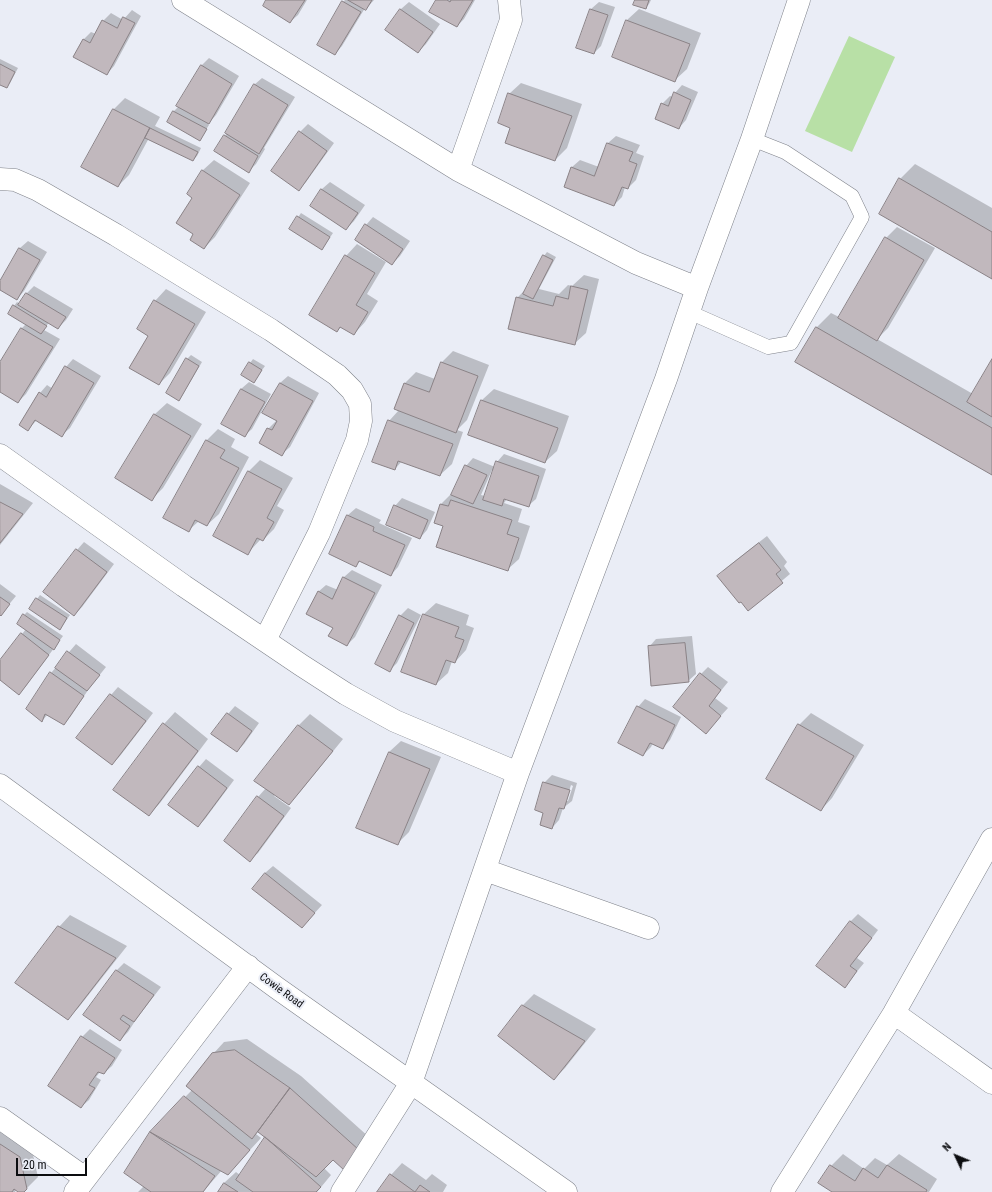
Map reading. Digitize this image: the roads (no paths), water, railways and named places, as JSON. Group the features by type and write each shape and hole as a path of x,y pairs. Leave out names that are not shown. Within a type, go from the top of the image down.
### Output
{"street":[{"path":"183,0 458,170 636,263 697,288"},
{"path":"458,170 511,20 509,0"},
{"path":"342,1192 412,1083 518,773 666,379 697,288 752,139 799,0"},
{"path":"0,179 15,180 38,190 116,235 271,330 337,375 352,390 360,404 362,421 357,440 319,533 265,640"},
{"path":"0,455 178,581 346,694 395,721 518,773"},
{"name":"Cowie Road","path":"0,785 248,966 566,1192"},
{"path":"782,1192 894,1013 992,839"},
{"path":"485,870 648,928"},
{"path":"0,1118 80,1185 248,966"},
{"path":"894,1013 992,1083"}],"lane":[{"path":"689,312 768,347 791,343 862,217 852,196 785,152 752,139"}]}
